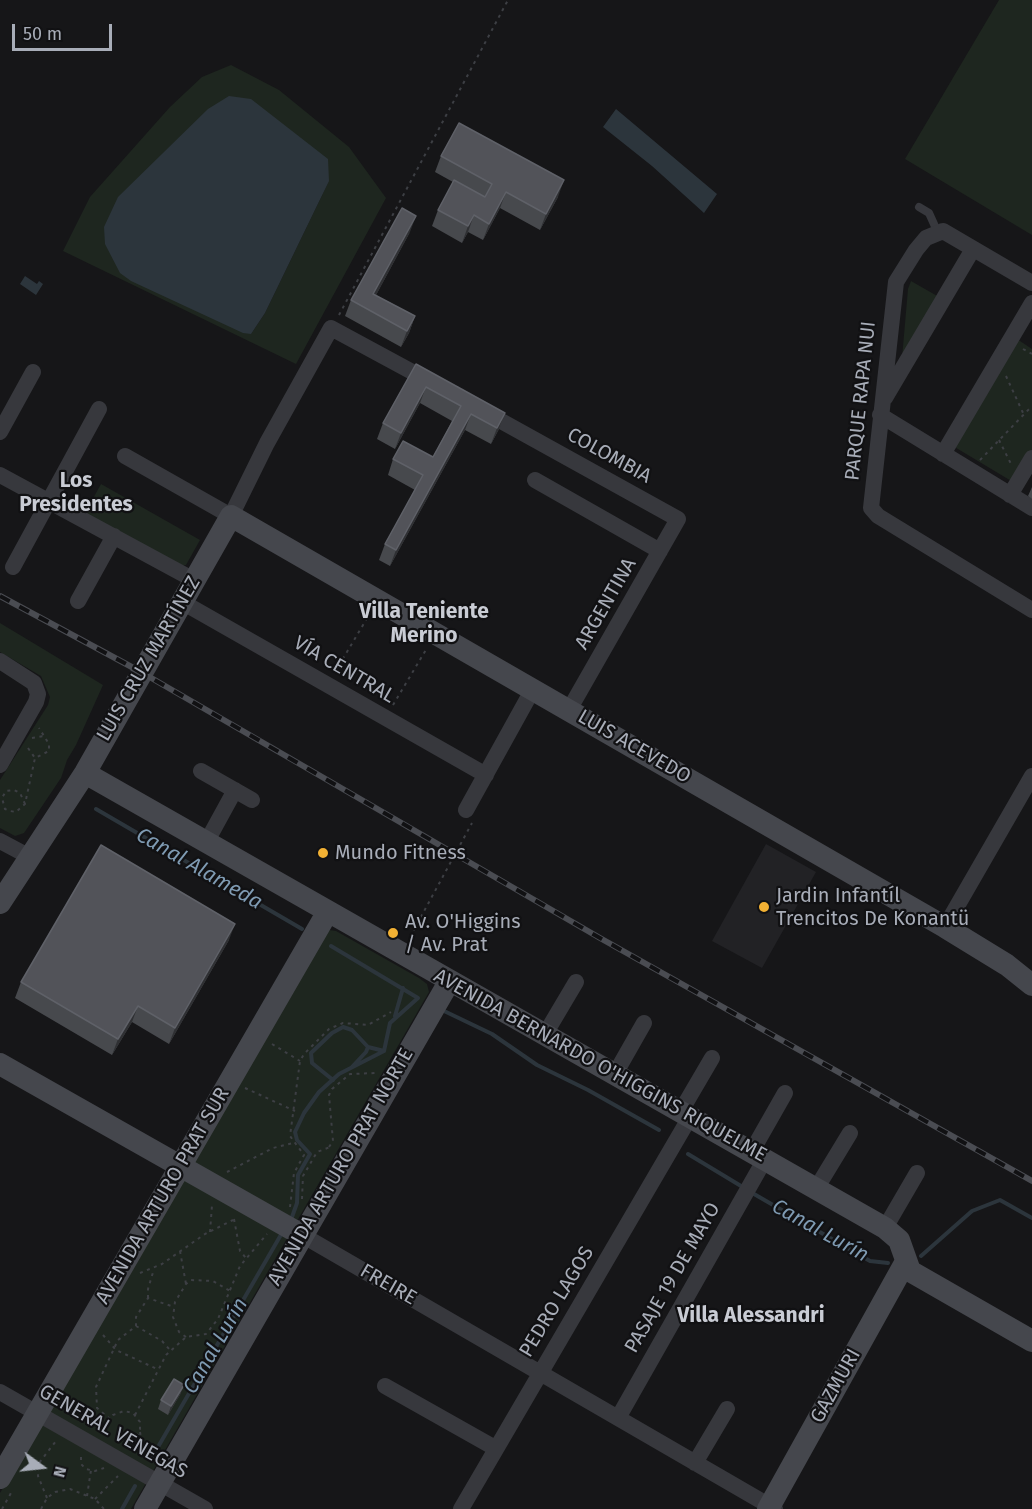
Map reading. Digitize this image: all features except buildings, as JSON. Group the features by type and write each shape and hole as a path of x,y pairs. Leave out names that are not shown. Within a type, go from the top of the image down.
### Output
{"main road":[{"name":"LUIS CRUZ MARTÍNEZ","path":"0,903 84,773 231,516"},
{"name":"LUIS ACEVEDO","path":"231,516 945,927 1006,965 1032,985"},
{"name":"AVENIDA BERNARDO O'HIGGINS RIQUELME","path":"84,773 885,1228 898,1240 905,1263 917,1276 1032,1341"},
{"name":"AVENIDA ARTURO PRAT SUR","path":"0,1478 327,913"},
{"name":"AVENIDA ARTURO PRAT NORTE","path":"145,1509 449,982"},
{"name":"FREIRE","path":"0,1064 302,1235"},
{"name":"GAZMURI","path":"771,1508 905,1263"}],"street":[{"path":"938,233 943,231 1032,283"},
{"name":"PARQUE RAPA NUI","path":"938,233 926,238 915,250 896,282 880,410 872,508 878,516 1032,610"},
{"path":"973,249 880,410 970,470 1014,488 1032,508"},
{"path":"944,454 1032,303"},
{"path":"125,456 231,516 267,443 331,328 443,389"},
{"path":"0,432 33,372"},
{"name":"COLOMBIA","path":"472,405 678,519"},
{"path":"13,567 99,409"},
{"path":"1014,488 1032,458"},
{"path":"0,475 194,580"},
{"path":"535,480 660,551"},
{"name":"ARGENTINA","path":"569,710 678,519"},
{"path":"78,601 114,536"},
{"name":"VÍA CENTRAL","path":"182,602 486,774"},
{"path":"0,661 34,683 37,688 36,702 0,765"},
{"path":"466,810 534,689"},
{"path":"201,771 252,800"},
{"path":"945,927 1032,776"},
{"path":"206,843 235,790"},
{"path":"0,841 30,857"},
{"path":"544,1036 576,982"},
{"path":"615,1074 644,1023"},
{"name":"PEDRO LAGOS","path":"461,1509 686,1114 712,1058"},
{"name":"PASAJE 19 DE MAYO","path":"618,1418 758,1155 785,1092"},
{"path":"816,1189 850,1133"},
{"path":"885,1228 917,1173"},
{"name":"FREIRE","path":"302,1235 771,1508"},
{"path":"385,1386 495,1448"},
{"name":"GENERAL VENEGAS","path":"0,1392 205,1509"},
{"path":"695,1463 727,1409"}],"lane":[{"path":"919,207 929,213 938,233"}],"path":[{"path":"331,328 398,209 508,0"},
{"path":"999,360 1024,415"},
{"path":"970,470 1032,406"},
{"path":"999,440 1014,488"},
{"path":"328,685 378,599"},
{"path":"386,718 436,632"},
{"path":"26,719 42,730 49,744 49,751 34,758"},
{"path":"25,804 20,793 14,789 6,791 2,801 5,809 10,812 16,812 25,804 34,758 28,748 28,742 31,738 44,736"},
{"path":"286,1214 293,1199 294,1173 303,1155 293,1143 291,1130 300,1062 304,1054 329,1029 347,1022 358,1026 368,1025 391,1012"},
{"path":"266,1041 300,1062"},
{"path":"302,1206 303,1176 317,1152 329,1147 333,1141 329,1095 332,1089 350,1074 381,1073"},
{"path":"241,1086 295,1111"},
{"path":"219,1176 273,1148 293,1143"},
{"path":"329,1147 337,1151"},
{"path":"210,1232 212,1202"},
{"path":"138,1274 154,1268 210,1232 234,1220 237,1214"},
{"path":"234,1220 240,1251 246,1258"},
{"path":"135,1415 157,1370 170,1350 186,1336 206,1334 218,1319 236,1273 246,1258 264,1241 272,1226"},
{"path":"180,1251 186,1284"},
{"path":"136,1326 136,1317 148,1298 148,1288 154,1268"},
{"path":"186,1336 175,1325 174,1307 186,1284 191,1280 213,1281 230,1291"},
{"path":"148,1298 174,1307"},
{"path":"136,1326 162,1341 170,1350"},
{"path":"110,1419 97,1408 96,1387 122,1335 136,1326"},
{"path":"103,1335 116,1350 157,1370"},
{"path":"70,1419 97,1408"},
{"path":"106,1440 106,1426 110,1419 124,1411 135,1415 140,1422 147,1463"},
{"path":"120,1448 129,1446 136,1440 140,1430"},
{"path":"47,1498 38,1476 39,1463 48,1448 60,1437"},
{"path":"83,1450 81,1464 91,1470 101,1471 108,1464"},
{"path":"87,1496 91,1470"},
{"path":"95,1499 122,1472"},
{"path":"41,1509 47,1498 55,1492 70,1489 95,1499 104,1509"}],"shaded area":[{"path":"999,0 1032,0 1032,235 905,159"},
{"path":"231,65 279,90 349,147 386,198 296,364 63,251 90,197 170,107 202,77","holes":["329,181 265,313 251,334"]},
{"path":"229,96 251,99 328,159 329,181 265,313 251,334 243,333 131,281 120,273 105,244 104,227 118,197 208,109"},
{"path":"616,109 717,194 704,213 652,166 603,127"},
{"path":"25,276 37,284 39,281 43,284 36,295 20,284"},
{"path":"911,281 939,297 902,358 908,289"},
{"path":"1017,339 1032,349 1032,450 1013,482 953,446"},
{"path":"101,484 200,540 186,565 181,566 85,513"},
{"path":"0,623 103,685 67,760 61,778 24,833 15,836 0,828 0,780 48,705 50,697 41,676 0,652"},
{"name":"Jardin Infantíl Trencitos De Konantü","path":"766,844 816,872 762,968 712,941"},
{"path":"329,930 336,931 419,978 427,984 429,992 131,1509 0,1509 0,1493 324,933"}],"waterway":[{"name":"Canal Alameda","path":"96,809 302,929"},
{"name":"Canal Lurín","path":"292,1217 297,1203 298,1175 310,1154 297,1140 295,1132 304,1113 319,1092 339,1074 384,1051 390,1023 418,998 331,946"},
{"name":"Canal Alameda","path":"395,1016 403,988"},
{"name":"Canal Lurín","path":"442,1010 492,1034 537,1065 588,1090 659,1130"},
{"path":"333,1080 312,1063 311,1053 332,1033 343,1027 352,1030 368,1047 384,1051"},
{"path":"352,1067 368,1047"},
{"name":"Canal Lurín","path":"688,1154 741,1186"},
{"name":"Canal Lurín","path":"754,1194 870,1261 888,1263"},
{"name":"Canal Lurín","path":"921,1256 972,1211 1000,1200 1032,1218"},
{"name":"Canal Lurín","path":"151,1459 282,1233"},
{"name":"Canal Lurín","path":"122,1509 135,1486"}],"railway":[{"path":"0,596 141,672 600,938 1032,1181"}],"place":[{"name":"Mundo Fitness","path":"323,853"},
{"name":"Jardin Infantíl Trencitos De Konantü","path":"764,907"},
{"name":"Av. O'Higgins / Av. Prat","path":"393,933"}],"district":[{"name":"Los Presidentes","path":"76,493"},
{"name":"Villa Teniente Merino","path":"424,624"},
{"name":"Villa Alessandri","path":"751,1316"}]}
